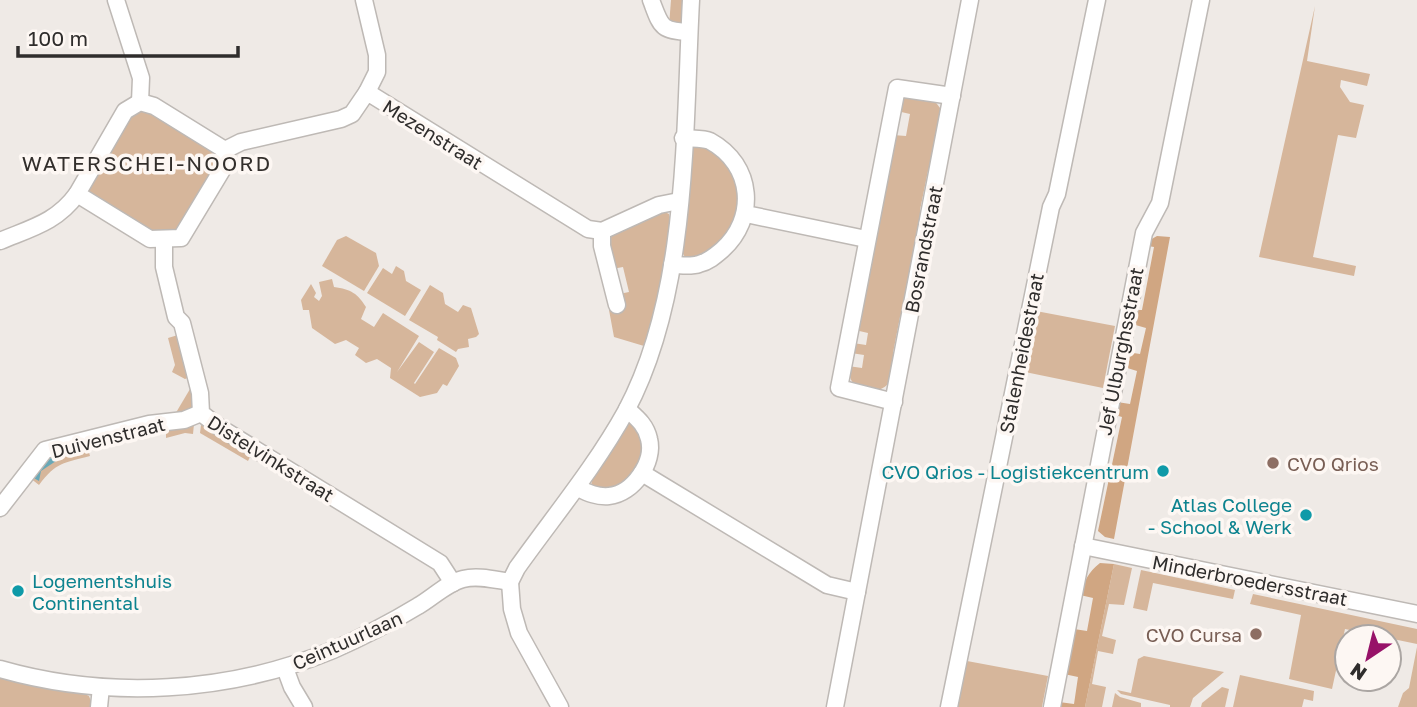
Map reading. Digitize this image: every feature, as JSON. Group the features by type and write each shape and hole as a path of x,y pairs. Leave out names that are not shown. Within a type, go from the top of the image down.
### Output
{"street":[{"path":"116,0 141,78 140,102"},
{"path":"364,0 377,55 377,72 367,92"},
{"path":"651,0 661,26 670,31 689,32"},
{"path":"560,707 519,633 512,609 510,582 533,546 578,488 627,409 656,336 672,265 679,201 691,0"},
{"name":"Bosrandstraat","path":"835,707 970,0"},
{"name":"Stalenheidestraat","path":"949,707 1051,207 1057,194 1097,0"},
{"name":"Jef Ulburghsstraat","path":"1052,707 1141,246 1145,230 1160,203 1200,0"},
{"path":"894,402 839,388 866,239 897,88 952,96"},
{"name":"Mezenstraat","path":"225,150 241,142 341,119 352,114 367,92 581,225 602,231"},
{"path":"0,241 42,224 65,211 125,111 140,102 154,106 225,150 222,170 181,238 150,239 77,194"},
{"path":"672,265 697,265 711,260 736,238 746,214 743,183 737,168 723,151 708,140 683,138"},
{"path":"617,305 602,246 602,231 659,205 679,201"},
{"path":"746,214 866,239"},
{"name":"Distelvinkstraat","path":"164,239 164,267 176,317 182,323 200,393 201,413 219,427 440,563 453,583"},
{"path":"578,488 593,495 609,496 621,493 642,473 650,442 644,425 627,409"},
{"name":"Duivenstraat","path":"0,509 45,450 149,424 184,420 201,413"},
{"path":"642,473 827,585 858,592"},
{"name":"Minderbroedersstraat","path":"1083,546 1417,614"},
{"name":"Ceintuurlaan","path":"0,669 55,681 101,687 151,688 202,684 285,668 382,628 453,583 466,578 510,582"},
{"path":"285,668 304,707"},
{"path":"99,707 101,687"}],"shaded area":[{"path":"671,0 685,0 684,19 677,26 669,26"},
{"path":"1315,6 1307,61 1370,74 1367,86 1341,80 1340,87 1350,102 1364,105 1356,138 1338,135 1313,257 1356,266 1354,276 1259,257"},
{"path":"906,96 934,100 943,116 920,210 924,215 905,313 900,317 893,353 896,358 893,375 882,389 869,391 853,383 848,366 862,368 864,355 851,353 853,343 866,345 868,333 855,330 893,135 906,136 910,114 897,111"},
{"path":"148,108 213,149 217,169 179,231 142,231 89,196 88,183 128,114"},
{"path":"694,144 703,144 729,162 742,195 735,232 710,255 686,259 682,252 689,153"},
{"path":"661,210 669,214 670,241 663,279 644,346 614,337 609,310 615,309 619,294 629,292 623,267 612,269 607,245 611,234 618,230 623,231"},
{"path":"346,236 376,253 379,266 364,291 322,266 337,240"},
{"path":"1157,236 1170,237 1114,539 1105,537 1098,531 1122,417 1115,415 1117,402 1130,404 1137,371 1124,367 1127,352 1140,354 1146,328 1132,324 1136,310 1142,310 1154,247 1148,246 1150,240"},
{"path":"396,266 404,271 406,281 421,290 405,316 367,293 383,268 392,274"},
{"path":"332,279 334,287 357,295 363,302 366,307 361,319 374,327 383,313 419,336 397,372 419,342 434,352 415,384 439,348 456,358 459,366 447,386 443,384 437,393 420,397 390,378 391,368 377,359 366,363 355,355 359,348 346,340 335,344 312,328 309,310 303,310 301,300 311,284 316,293 314,297 319,301 322,296 319,282"},
{"path":"430,285 443,293 445,304 458,312 463,305 471,308 479,334 468,339 469,347 456,352 437,340 438,337 409,320"},
{"path":"1036,311 1115,326 1103,388 1025,372"},
{"path":"178,335 181,352 188,357 192,376 185,379 172,372 175,365 168,338"},
{"path":"195,387 197,406 182,416 174,416 190,389"},
{"path":"629,421 638,422 644,441 640,465 621,486 612,489 591,487 592,480"},
{"path":"194,424 193,434 185,433 166,438 166,429"},
{"path":"201,425 211,427 251,455 248,461 200,433"},
{"path":"87,445 90,456 61,464 39,485 30,478 38,463"},
{"path":"1100,563 1114,564 1085,707 1059,707 1059,702 1074,704 1078,677 1064,674 1074,629 1087,631 1093,598 1080,595 1089,574"},
{"path":"1114,564 1132,568 1124,605 1109,604 1102,636 1116,640 1113,654 1098,651 1092,684 1106,687 1102,707 1085,707"},
{"path":"1141,570 1235,590 1233,599 1153,583 1147,611 1133,608"},
{"path":"1253,594 1389,623 1333,623 1332,689 1289,679 1301,615 1250,604"},
{"path":"1403,626 1417,629 1417,644 1403,641"},
{"path":"1417,647 1417,707 1398,707 1403,693 1409,688"},
{"path":"1144,656 1224,672 1193,698 1190,707 1170,707 1121,694 1117,690 1131,693 1138,659"},
{"path":"967,661 1048,676 1042,707 958,707"},
{"path":"1240,675 1314,691 1313,701 1304,699 1302,707 1233,707"},
{"path":"0,676 78,691 89,696 93,707 0,707"},
{"path":"1222,687 1229,689 1225,707 1201,707 1202,703"},
{"path":"1115,693 1141,703 1141,707 1112,707"}],"water":[{"path":"84,448 80,453 65,455 41,471 39,481 32,477 50,456"}],"place":[{"name":"CVO Qrios","path":"1273,463"},
{"name":"CVO Qrios - Logistiekcentrum","path":"1163,471"},
{"name":"Atlas College - School & Werk","path":"1306,515"},
{"name":"Logementshuis Continental","path":"18,591"},
{"name":"CVO Cursa","path":"1256,634"}],"district":[{"name":"WATERSCHEI-NOORD","path":"147,163"}]}
